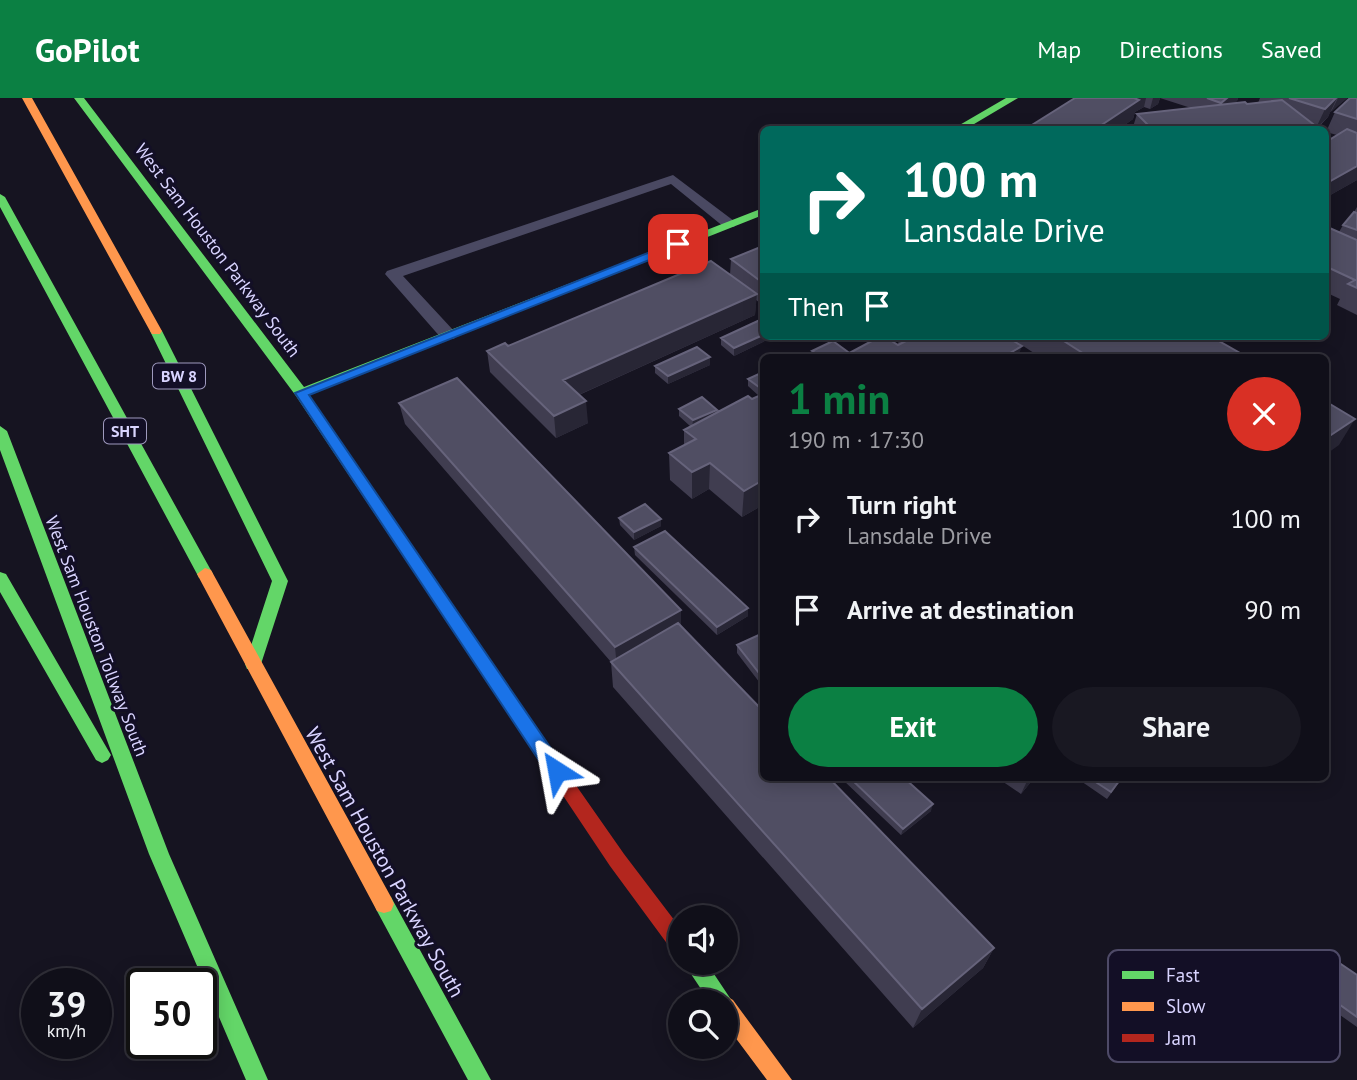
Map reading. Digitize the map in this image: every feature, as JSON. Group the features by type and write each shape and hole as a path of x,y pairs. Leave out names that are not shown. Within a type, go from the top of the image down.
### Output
{"main road":[{"name":"BW 8","path":"27,98 136,290 280,581 253,664"},
{"name":"West Sam Houston Parkway South","path":"79,98 301,393 617,860 668,929"},
{"path":"963,126 1013,98"},
{"name":"SHT","path":"0,197 253,664"},
{"path":"301,393 760,212"},
{"name":"West Sam Houston Tollway South","path":"0,431 159,853"},
{"path":"0,578 159,853 257,1080"},
{"name":"West Sam Houston Parkway South","path":"253,664 480,1080"},
{"path":"738,1023 781,1080"}],"lane":[{"path":"449,335 393,274 673,179 729,224"}],"building":[{"path":"1075,98 1139,100 1100,126 1030,126"},
{"path":"1207,98 1227,98 1221,103"},
{"path":"1289,98 1336,98 1325,109"},
{"path":"1350,98 1357,98 1357,119 1335,112"},
{"path":"1282,100 1316,126 1149,126 1137,114 1245,102 1247,104"},
{"path":"1347,129 1357,133 1357,166 1329,182 1329,140"},
{"path":"1354,212 1357,213 1357,230 1343,225"},
{"path":"1329,228 1357,240 1357,288 1348,284 1355,280 1329,268"},
{"path":"760,247 760,281 731,259"},
{"path":"711,261 757,294 563,380 586,401 554,416 487,351 505,343 508,346"},
{"path":"760,320 760,336 734,348 721,338"},
{"path":"874,340 890,340 898,345 908,340 1012,340 1022,346 1008,354 848,354"},
{"path":"1062,340 1217,340 1242,354 1084,354"},
{"path":"833,341 848,352 816,354 812,351"},
{"path":"697,347 710,357 668,376 655,366"},
{"path":"760,373 760,388 748,379"},
{"path":"457,378 681,610 615,647 399,403"},
{"path":"760,395 760,482 744,491 710,463 692,472 669,453 696,439 684,430 748,396 752,399"},
{"path":"702,397 717,410 693,420 679,409"},
{"path":"1329,403 1355,419 1329,436"},
{"path":"645,504 661,519 634,532 619,518"},
{"path":"665,531 748,608 717,627 634,547"},
{"path":"678,623 760,708 760,781 832,781 994,948 922,1009 611,662"},
{"path":"760,634 760,674 737,645"},
{"path":"853,781 907,781 933,804 903,829"},
{"path":"1094,781 1119,781 1111,792"},
{"path":"1340,963 1357,975 1357,1017 1340,1005"}],"traffic: fast":[{"path":"79,98 301,393 546,756"},
{"path":"963,126 1013,98"},
{"path":"0,197 205,574"},
{"path":"301,393 760,212"},
{"path":"156,331 280,581 253,664"},
{"path":"0,431 159,854 257,1080"},
{"path":"0,578 102,755"},
{"path":"384,904 480,1080"},
{"path":"703,975 713,989"}],"traffic: slow":[{"path":"27,98 156,331"},
{"path":"205,574 384,904"},
{"path":"738,1023 781,1080"}],"traffic: jam":[{"path":"546,756 668,929"}],"route":[{"path":"557,771 301,393 678,244"}]}
